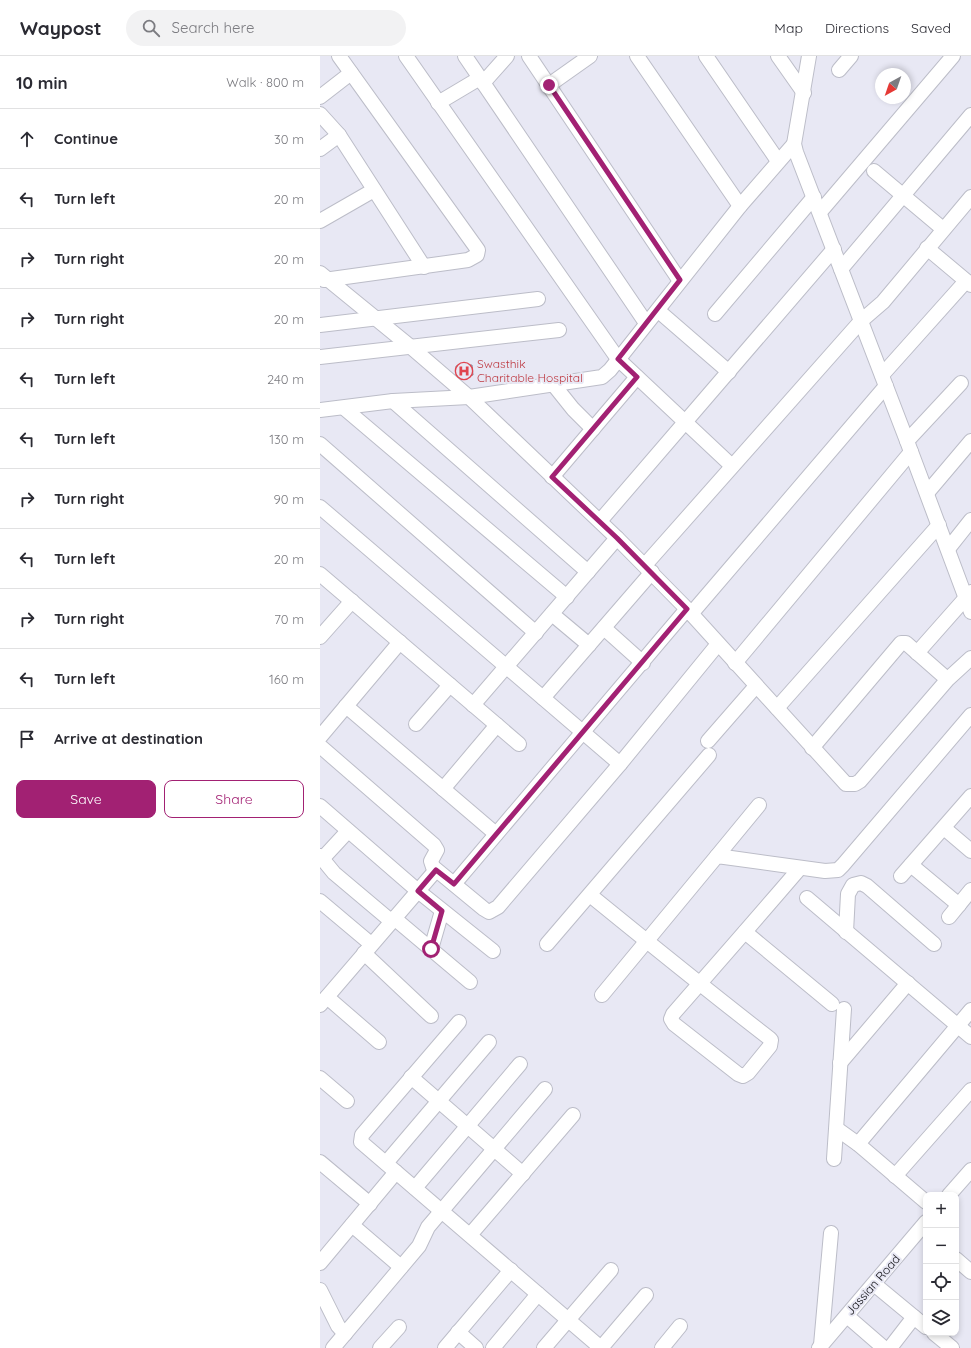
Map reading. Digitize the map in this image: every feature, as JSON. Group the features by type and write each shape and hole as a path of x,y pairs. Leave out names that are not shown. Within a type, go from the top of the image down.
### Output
{"street":[{"path":"323,278 424,267 474,258 478,252 478,247 339,56"},
{"path":"406,56 618,359 732,466"},
{"path":"465,56 646,323"},
{"path":"438,103 481,81 506,56"},
{"path":"529,56 680,280"},
{"path":"549,85 590,56"},
{"path":"637,56 740,206"},
{"path":"706,56 778,161"},
{"path":"778,56 804,93"},
{"path":"809,56 804,93 794,144 796,152 948,549 968,594 971,612"},
{"path":"839,70 851,56"},
{"path":"820,212 953,56"},
{"path":"320,97 351,73"},
{"path":"320,114 339,135 424,267"},
{"path":"841,268 971,115"},
{"path":"320,149 339,135"},
{"path":"320,410 394,401 469,397 602,377 740,206 794,144"},
{"path":"874,171 943,229"},
{"path":"320,221 374,190"},
{"path":"715,314 814,197"},
{"path":"543,698 604,628 649,569 732,466 861,321 883,302 971,197"},
{"path":"454,884 643,663 689,612 884,380 968,283 927,248"},
{"path":"600,521 834,249"},
{"path":"323,278 412,348 469,397 600,521 649,569 846,784 855,784 860,780 947,679 971,658"},
{"path":"320,325 538,299"},
{"path":"662,314 729,372"},
{"path":"320,357 412,348 559,330"},
{"path":"552,477 637,377"},
{"path":"553,384 573,409 593,429"},
{"path":"735,663 961,384"},
{"path":"394,401 588,572"},
{"path":"344,408 567,597"},
{"path":"927,493 971,441"},
{"path":"320,444 536,633"},
{"path":"320,507 620,764"},
{"path":"948,549 971,520"},
{"path":"777,708 939,525"},
{"path":"473,705 617,538"},
{"path":"320,574 519,744"},
{"path":"918,653 968,594"},
{"path":"320,637 352,601"},
{"path":"552,614 589,645"},
{"path":"604,628 643,663"},
{"path":"320,737 400,642"},
{"path":"812,748 901,643 906,644 918,653 947,679"},
{"path":"320,746 436,847 436,853 432,861 432,865 436,870 489,912 494,910 620,764 718,644"},
{"path":"416,724 450,685"},
{"path":"547,944 590,895 756,686"},
{"path":"346,706 496,834"},
{"path":"717,856 832,871 843,865 971,715"},
{"path":"443,789 497,725"},
{"path":"901,876 971,796"},
{"path":"602,995 759,805"},
{"path":"320,806 418,891 493,951"},
{"path":"944,828 971,851"},
{"path":"348,831 322,857 334,873 392,920 431,949 470,982"},
{"path":"911,865 959,905"},
{"path":"590,895 699,984 771,1040 770,1046 746,1075 741,1076 672,1022 673,1014 699,984 745,932 800,868"},
{"path":"378,1042 323,1001 367,948 436,870"},
{"path":"846,932 848,894 853,885 861,883 867,886 934,944"},
{"path":"949,917 971,890"},
{"path":"807,898 971,1037"},
{"path":"320,901 431,1016"},
{"path":"431,949 442,911"},
{"path":"745,932 838,1007 840,1063 834,1159"},
{"path":"840,1063 908,983"},
{"path":"858,1144 971,1010"},
{"path":"459,1022 360,1139 364,1145 601,1348 646,1295"},
{"path":"320,1263 370,1204 391,1168 439,1101 489,1042"},
{"path":"415,1188 520,1064"},
{"path":"411,1077 523,1174"},
{"path":"320,1078 347,1101"},
{"path":"339,1344 419,1246 428,1227 545,1089"},
{"path":"895,1176 971,1090"},
{"path":"470,1235 573,1115"},
{"path":"837,1129 858,1144 923,1199"},
{"path":"322,1166 370,1204"},
{"path":"952,1192 971,1170"},
{"path":"352,1225 401,1267"},
{"name":"Jassian Road","path":"820,1347 923,1229"},
{"path":"820,1347 830,1233"},
{"path":"959,1262 971,1272"},
{"path":"445,1348 511,1270"},
{"path":"544,1348 611,1270"},
{"path":"874,1284 923,1324"},
{"path":"320,1290 338,1326 339,1344"},
{"path":"493,1348 538,1294"},
{"path":"847,1316 884,1348"},
{"path":"890,1348 914,1317"},
{"path":"662,1348 680,1326"},
{"path":"380,1348 399,1327"},
{"path":"458,1332 476,1348"},
{"path":"938,1336 952,1348"}],"building":[{"path":"472,365 473,375 457,377 456,366"}],"place":[{"name":"Swasthik Charitable Hospital","path":"464,371"}],"route":[{"path":"431,949 442,911 418,891 436,870 454,884 584,733 687,609 652,572 552,477 637,377 618,359 680,280 549,85"}]}
